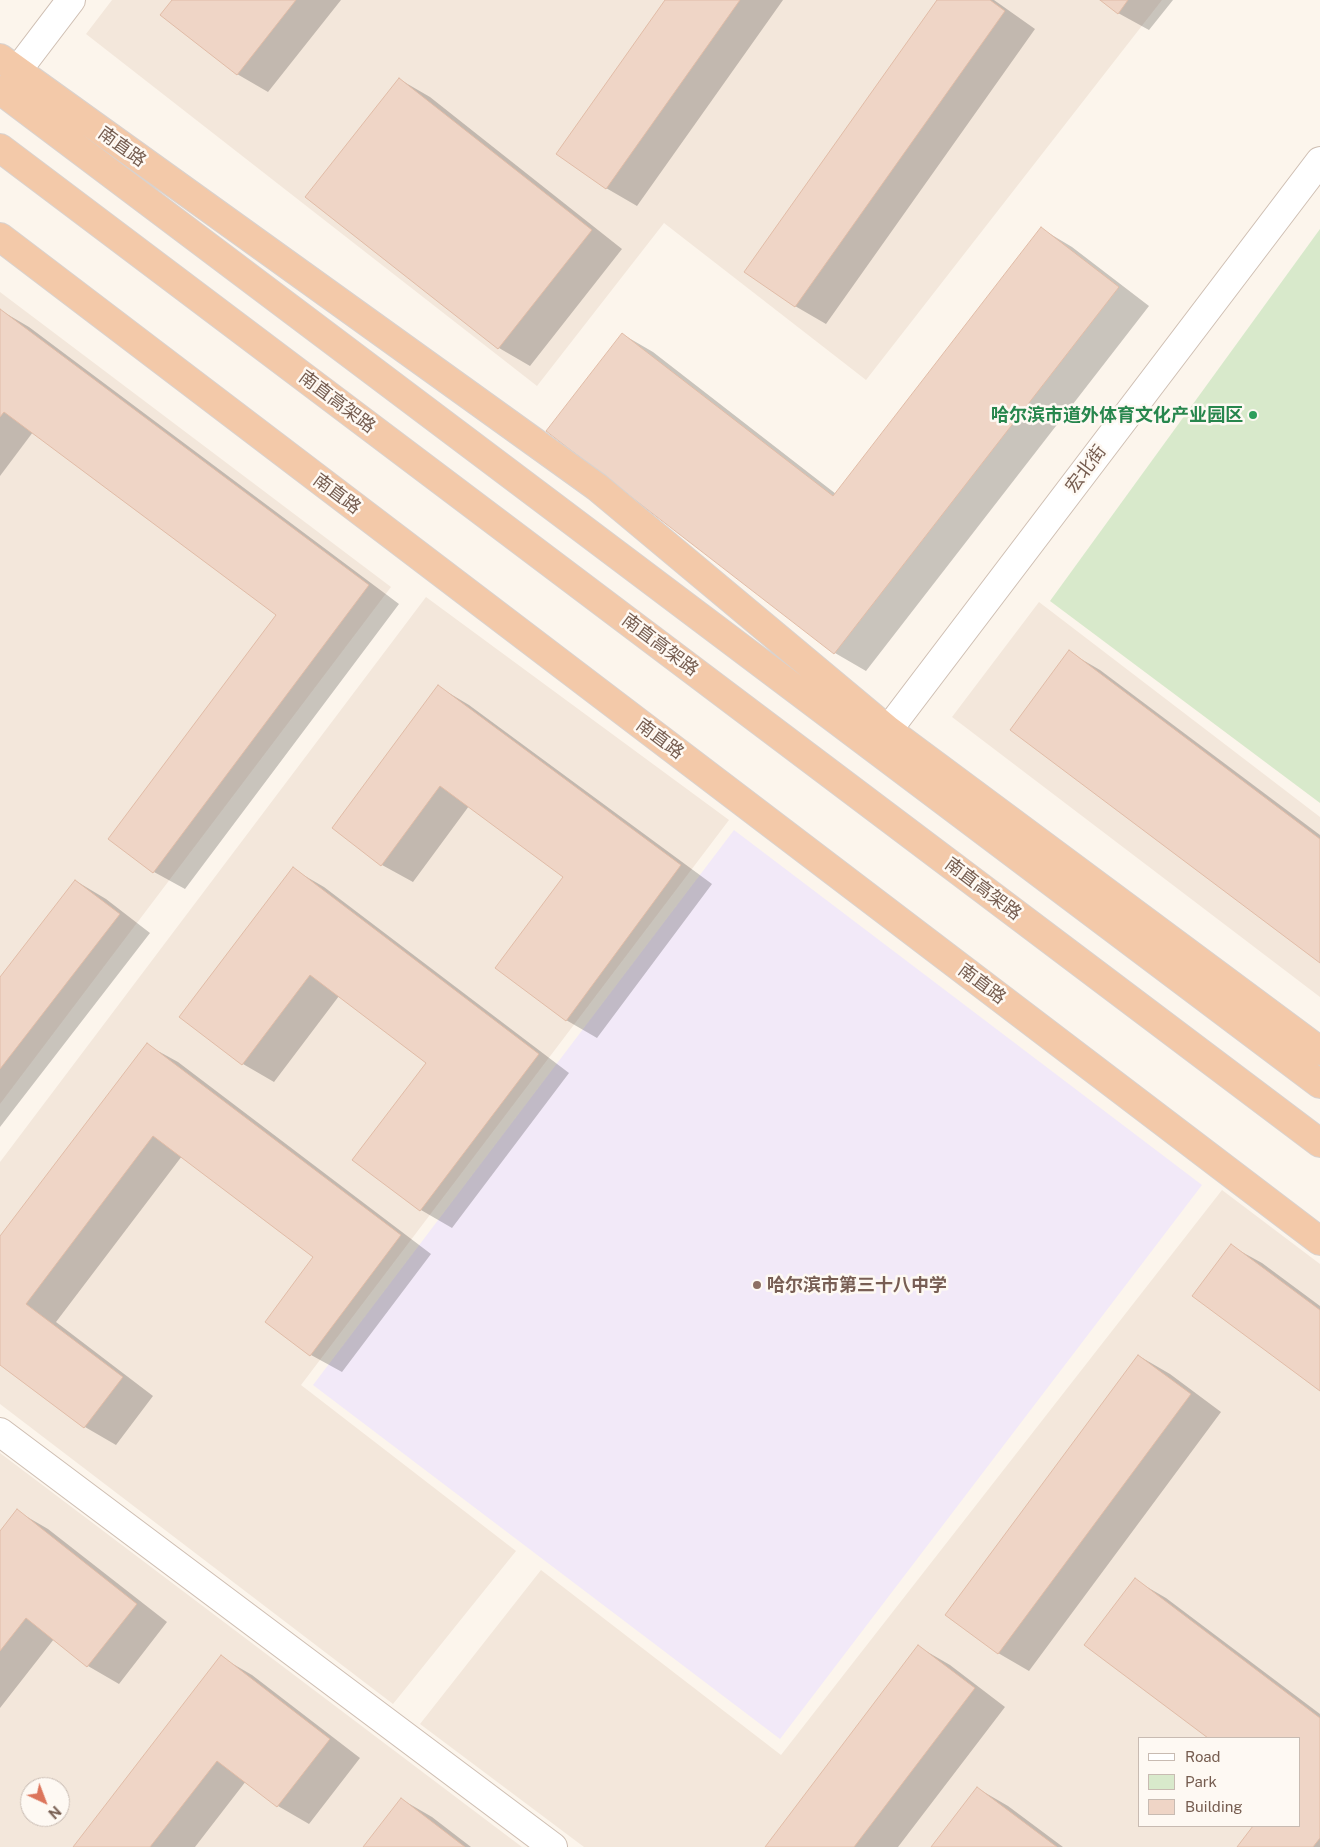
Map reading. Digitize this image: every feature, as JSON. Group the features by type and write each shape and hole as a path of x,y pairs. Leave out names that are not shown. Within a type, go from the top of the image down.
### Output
{"highway":[{"name":"南直路","path":"6,73 597,488 888,730 1320,1051"},
{"path":"6,73 1320,1084"},
{"name":"南直高架路","path":"0,148 1320,1143"},
{"name":"南直路","path":"0,237 1320,1241"}],"street":[{"path":"6,73 71,0"},
{"name":"宏北街","path":"888,730 1320,161"},
{"path":"0,1432 553,1847"}],"shaded area":[{"path":"112,0 1162,0 866,380 664,223 537,386 86,34"},
{"path":"0,292 391,587 0,1104"},
{"path":"426,597 729,820 301,1385 516,1551 393,1704 0,1404 0,1162"},
{"path":"1039,602 1320,817 1320,997 952,717"},
{"name":"哈尔滨市第三十八中学","path":"734,830 1202,1185 780,1739 313,1385"},
{"path":"1222,1190 1320,1264 1320,1847 584,1847 420,1724 541,1570 781,1755"},
{"path":"0,1453 522,1847 0,1847"}],"green space":[{"name":"哈尔滨市道外体育文化产业园区","path":"1320,229 1320,803 1050,601"}],"building":[{"path":"172,0 296,0 237,75 160,15"},
{"path":"665,0 740,0 606,189 556,154"},
{"path":"937,0 990,0 1005,11 795,307 744,272"},
{"path":"1100,0 1128,0 1118,14"},
{"path":"399,78 592,230 498,349 305,197"},
{"path":"1041,227 1119,287 834,654 546,431 622,333 833,496"},
{"path":"0,309 369,585 153,873 108,839 276,615 4,412 0,417"},
{"path":"1069,650 1320,839 1320,963 1010,730"},
{"path":"438,685 681,865 566,1021 495,968 563,877 440,786 381,866 332,828"},
{"path":"293,867 539,1054 420,1211 352,1160 426,1063 310,975 242,1065 179,1017"},
{"path":"75,880 120,914 0,1069 0,977"},
{"path":"147,1043 401,1235 310,1356 265,1322 313,1257 153,1136 26,1304 123,1377 84,1428 0,1365 0,1236"},
{"path":"1231,1244 1320,1310 1320,1391 1192,1296"},
{"path":"1138,1355 1191,1394 998,1654 945,1615"},
{"path":"17,1509 137,1604 87,1667 26,1618 0,1651 0,1531"},
{"path":"1135,1578 1320,1718 1320,1838 1313,1847 1237,1847 1252,1827 1300,1827 1300,1737 1207,1737 1084,1645"},
{"path":"918,1645 975,1688 854,1847 765,1847"},
{"path":"221,1655 330,1739 277,1807 217,1761 150,1847 73,1847"},
{"path":"977,1787 1057,1847 931,1847"},
{"path":"401,1798 465,1847 363,1847"}],"place":[{"name":"哈尔滨市道外体育文化产业园区","path":"1253,415"},
{"name":"哈尔滨市第三十八中学","path":"757,1285"}]}
